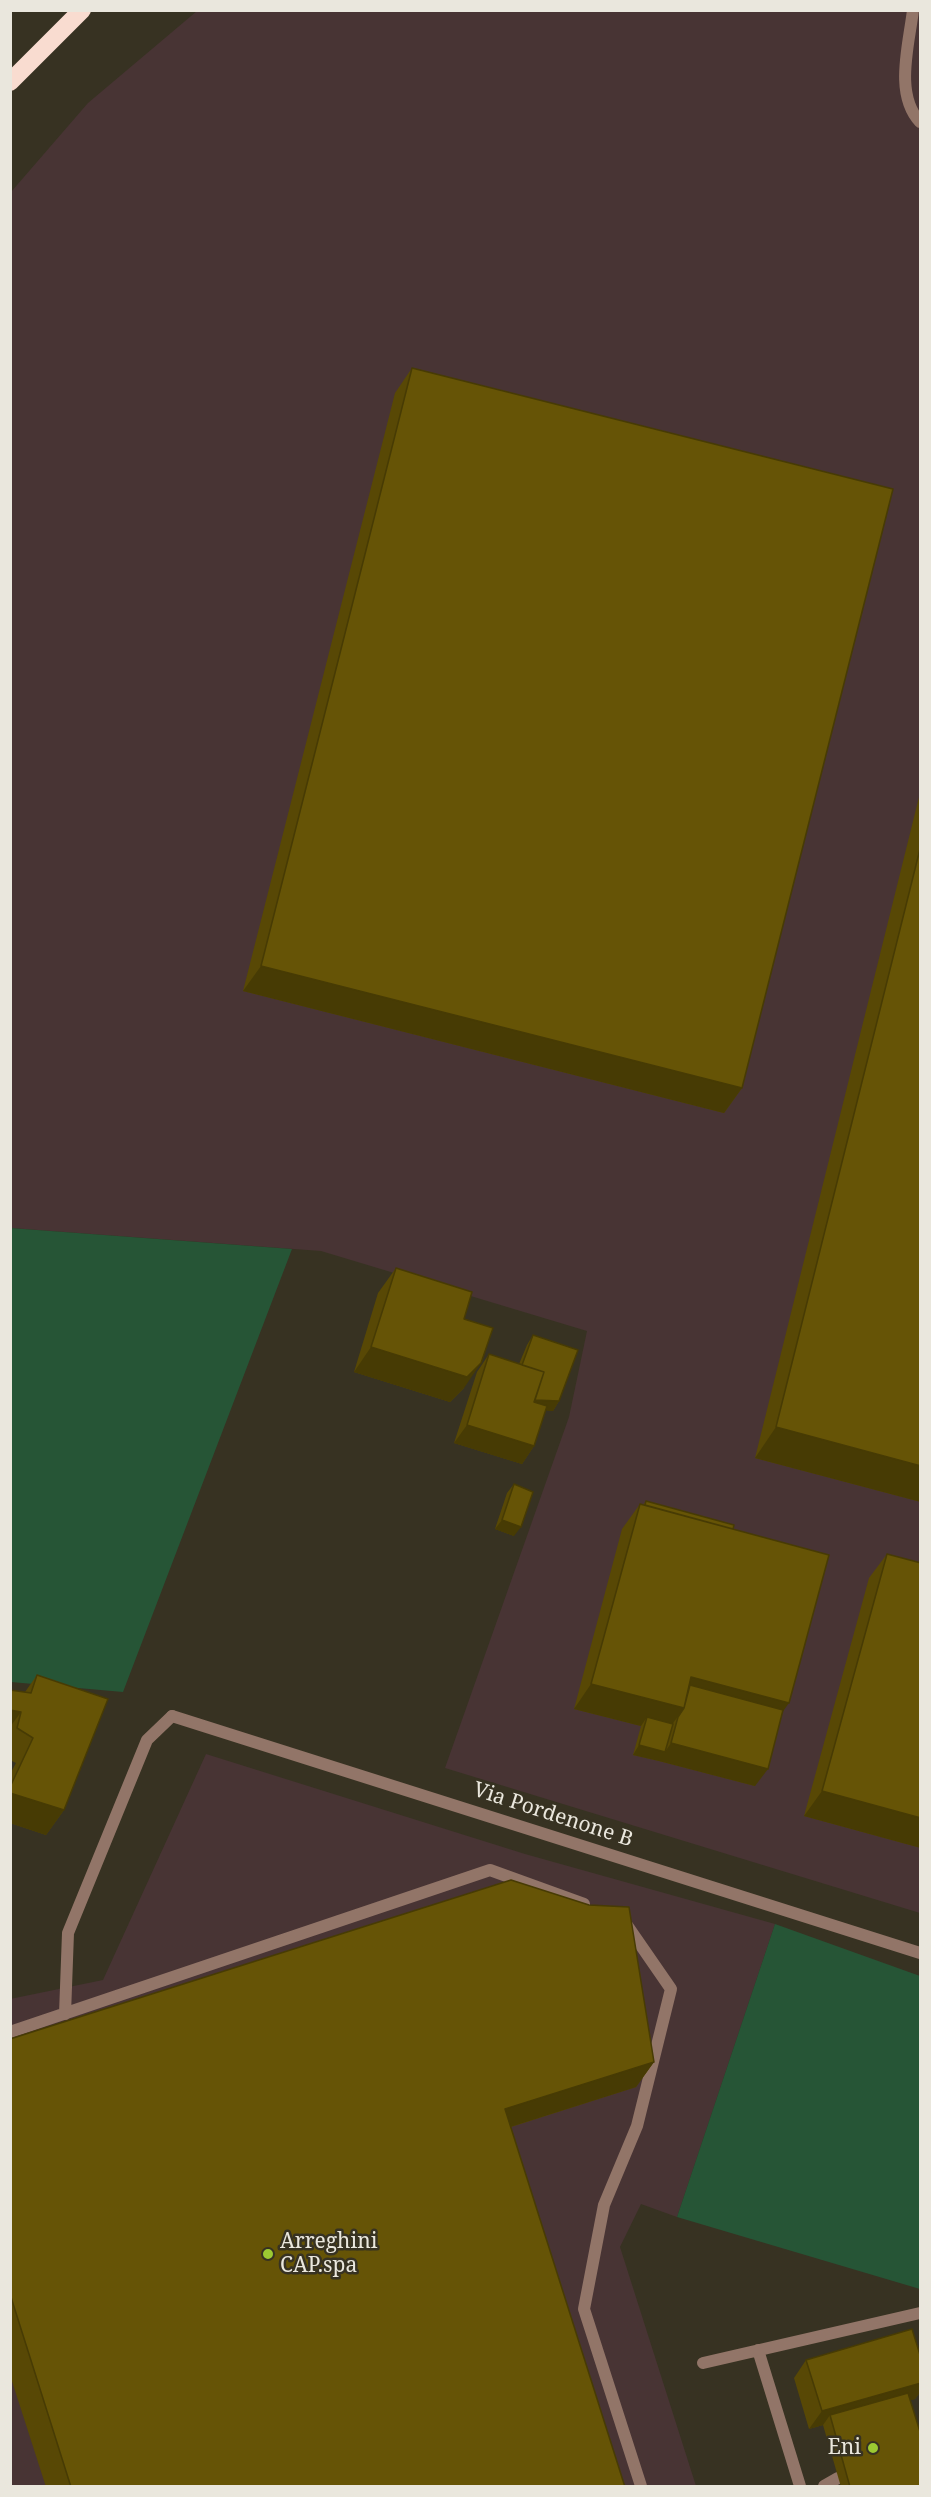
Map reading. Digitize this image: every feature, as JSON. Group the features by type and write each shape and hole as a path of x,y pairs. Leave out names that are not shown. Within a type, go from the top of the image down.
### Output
{"highway":[{"path":"10,82 82,10"}],"street":[{"path":"913,10 904,81 913,115 921,122"},
{"name":"Via Pordenone B","path":"65,2014 69,1933 147,1740 172,1716 921,1953"},
{"path":"10,2032 490,1870 621,1917 671,1989 637,2126 604,2205 584,2309 641,2487"},
{"path":"703,2363 921,2313"},
{"path":"758,2350 800,2487"},
{"path":"824,2487 838,2478"}],"shaded area":[{"path":"197,11 920,11 920,1913 445,1768 569,1417 587,1331 321,1251 11,1228 11,192 88,103"},
{"name":"Arreghini CAP.spa","path":"206,1754 525,1854 775,1924 677,2217 641,2204 620,2247 696,2486 11,2486 10,1999 103,1980"}],"green space":[{"path":"10,1228 292,1249 123,1692 11,1682"},
{"path":"775,1924 920,1976 920,2289 677,2217"}],"building":[{"path":"412,368 893,489 742,1088 261,966"},
{"path":"921,845 921,1466 776,1427"},
{"path":"396,1268 472,1292 464,1319 493,1328 481,1363 467,1377 371,1347"},
{"path":"533,1335 578,1350 559,1401 535,1400 544,1372 522,1365"},
{"path":"489,1354 544,1372 534,1402 547,1406 534,1446 467,1425"},
{"path":"514,1484 533,1492 521,1527 502,1520"},
{"path":"646,1501 734,1525 733,1529 645,1505"},
{"path":"640,1504 829,1555 789,1703 691,1677 684,1708 591,1684"},
{"path":"887,1554 921,1563 921,1818 822,1791"},
{"path":"37,1675 108,1699 64,1810 10,1793 10,1787 33,1738 17,1728 21,1712 10,1710 10,1690 31,1693"},
{"path":"690,1685 783,1710 768,1769 671,1743"},
{"path":"647,1717 673,1724 665,1752 639,1745"},
{"name":"Arreghini CAP.spa","path":"511,1880 589,1905 629,1907 654,2062 505,2109 625,2487 71,2487 10,2294 10,2039"},
{"path":"912,2329 921,2358 921,2383 822,2411 806,2360"},
{"path":"908,2393 921,2435 921,2487 850,2487 830,2415"}],"place":[{"name":"Arreghini CAP.spa","path":"268,2254"},
{"name":"Eni","path":"873,2448"}]}
